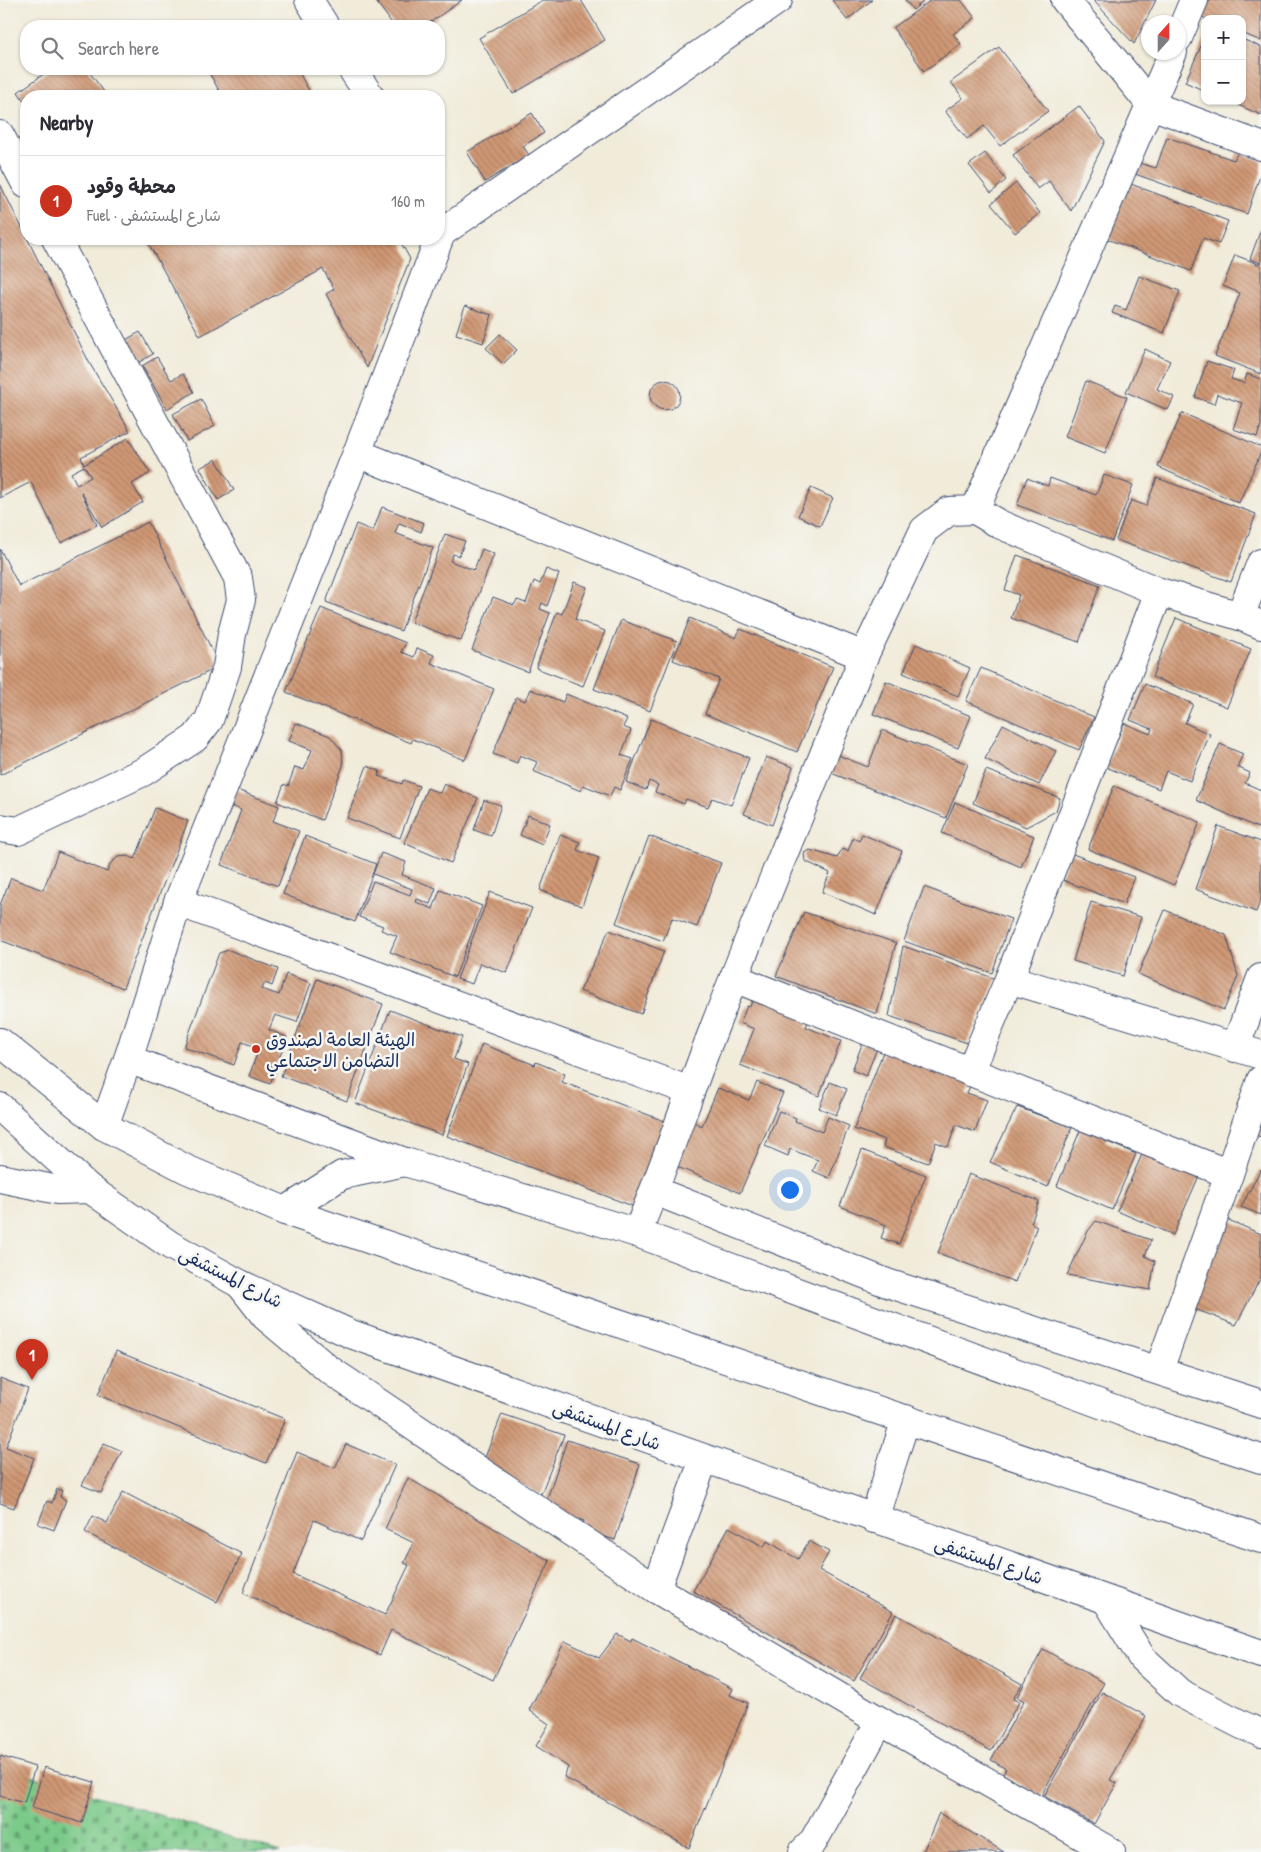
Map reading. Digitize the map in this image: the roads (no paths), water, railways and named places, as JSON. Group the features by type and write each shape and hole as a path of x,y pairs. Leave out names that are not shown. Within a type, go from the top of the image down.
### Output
{"street":[{"path":"309,0 321,20"},
{"path":"445,226 778,0"},
{"path":"1065,0 1151,105 1261,146"},
{"path":"1186,19 1194,0"},
{"path":"975,510 1170,60"},
{"path":"356,75 366,90"},
{"path":"0,135 20,173"},
{"path":"0,828 18,831 143,772 195,738 209,720 224,676 240,600 238,578 59,245"},
{"path":"104,1126 128,1059 178,902 357,453 433,245"},
{"path":"357,453 864,656"},
{"path":"637,1233 655,1191 690,1091 734,978 864,656 924,530 949,510 975,510 999,524 1159,592 1250,620 1261,563"},
{"path":"970,1072 1009,979 1159,592"},
{"path":"178,902 690,1091"},
{"path":"734,978 1228,1174"},
{"path":"1235,1048 1261,978"},
{"path":"1009,979 1261,1055"},
{"path":"0,1042 104,1126 186,1169 285,1211 1261,1539"},
{"path":"128,1059 405,1162 637,1233 1155,1424 1261,1459"},
{"path":"1159,1370 1261,1080"},
{"name":"شارع المستشفى","path":"0,1107 90,1189 170,1245 240,1284 351,1334 1261,1654"},
{"path":"285,1211 342,1176 405,1162"},
{"path":"0,1178 58,1190 90,1189"},
{"path":"655,1191 887,1283 1261,1404"},
{"path":"240,1284 264,1316 328,1369 656,1590 880,1721 1111,1852"},
{"path":"874,1519 906,1419"},
{"path":"656,1590 704,1459"},
{"path":"1107,1601 1142,1658 1180,1693 1242,1725 1261,1732"},
{"path":"803,1852 813,1842 880,1721"}],"place":[{"name":"الهيئة العامة لصندوق التضامن الاجتماعي","path":"256,1049"},
{"name":"محطة وقود","path":"32,1380"}]}
